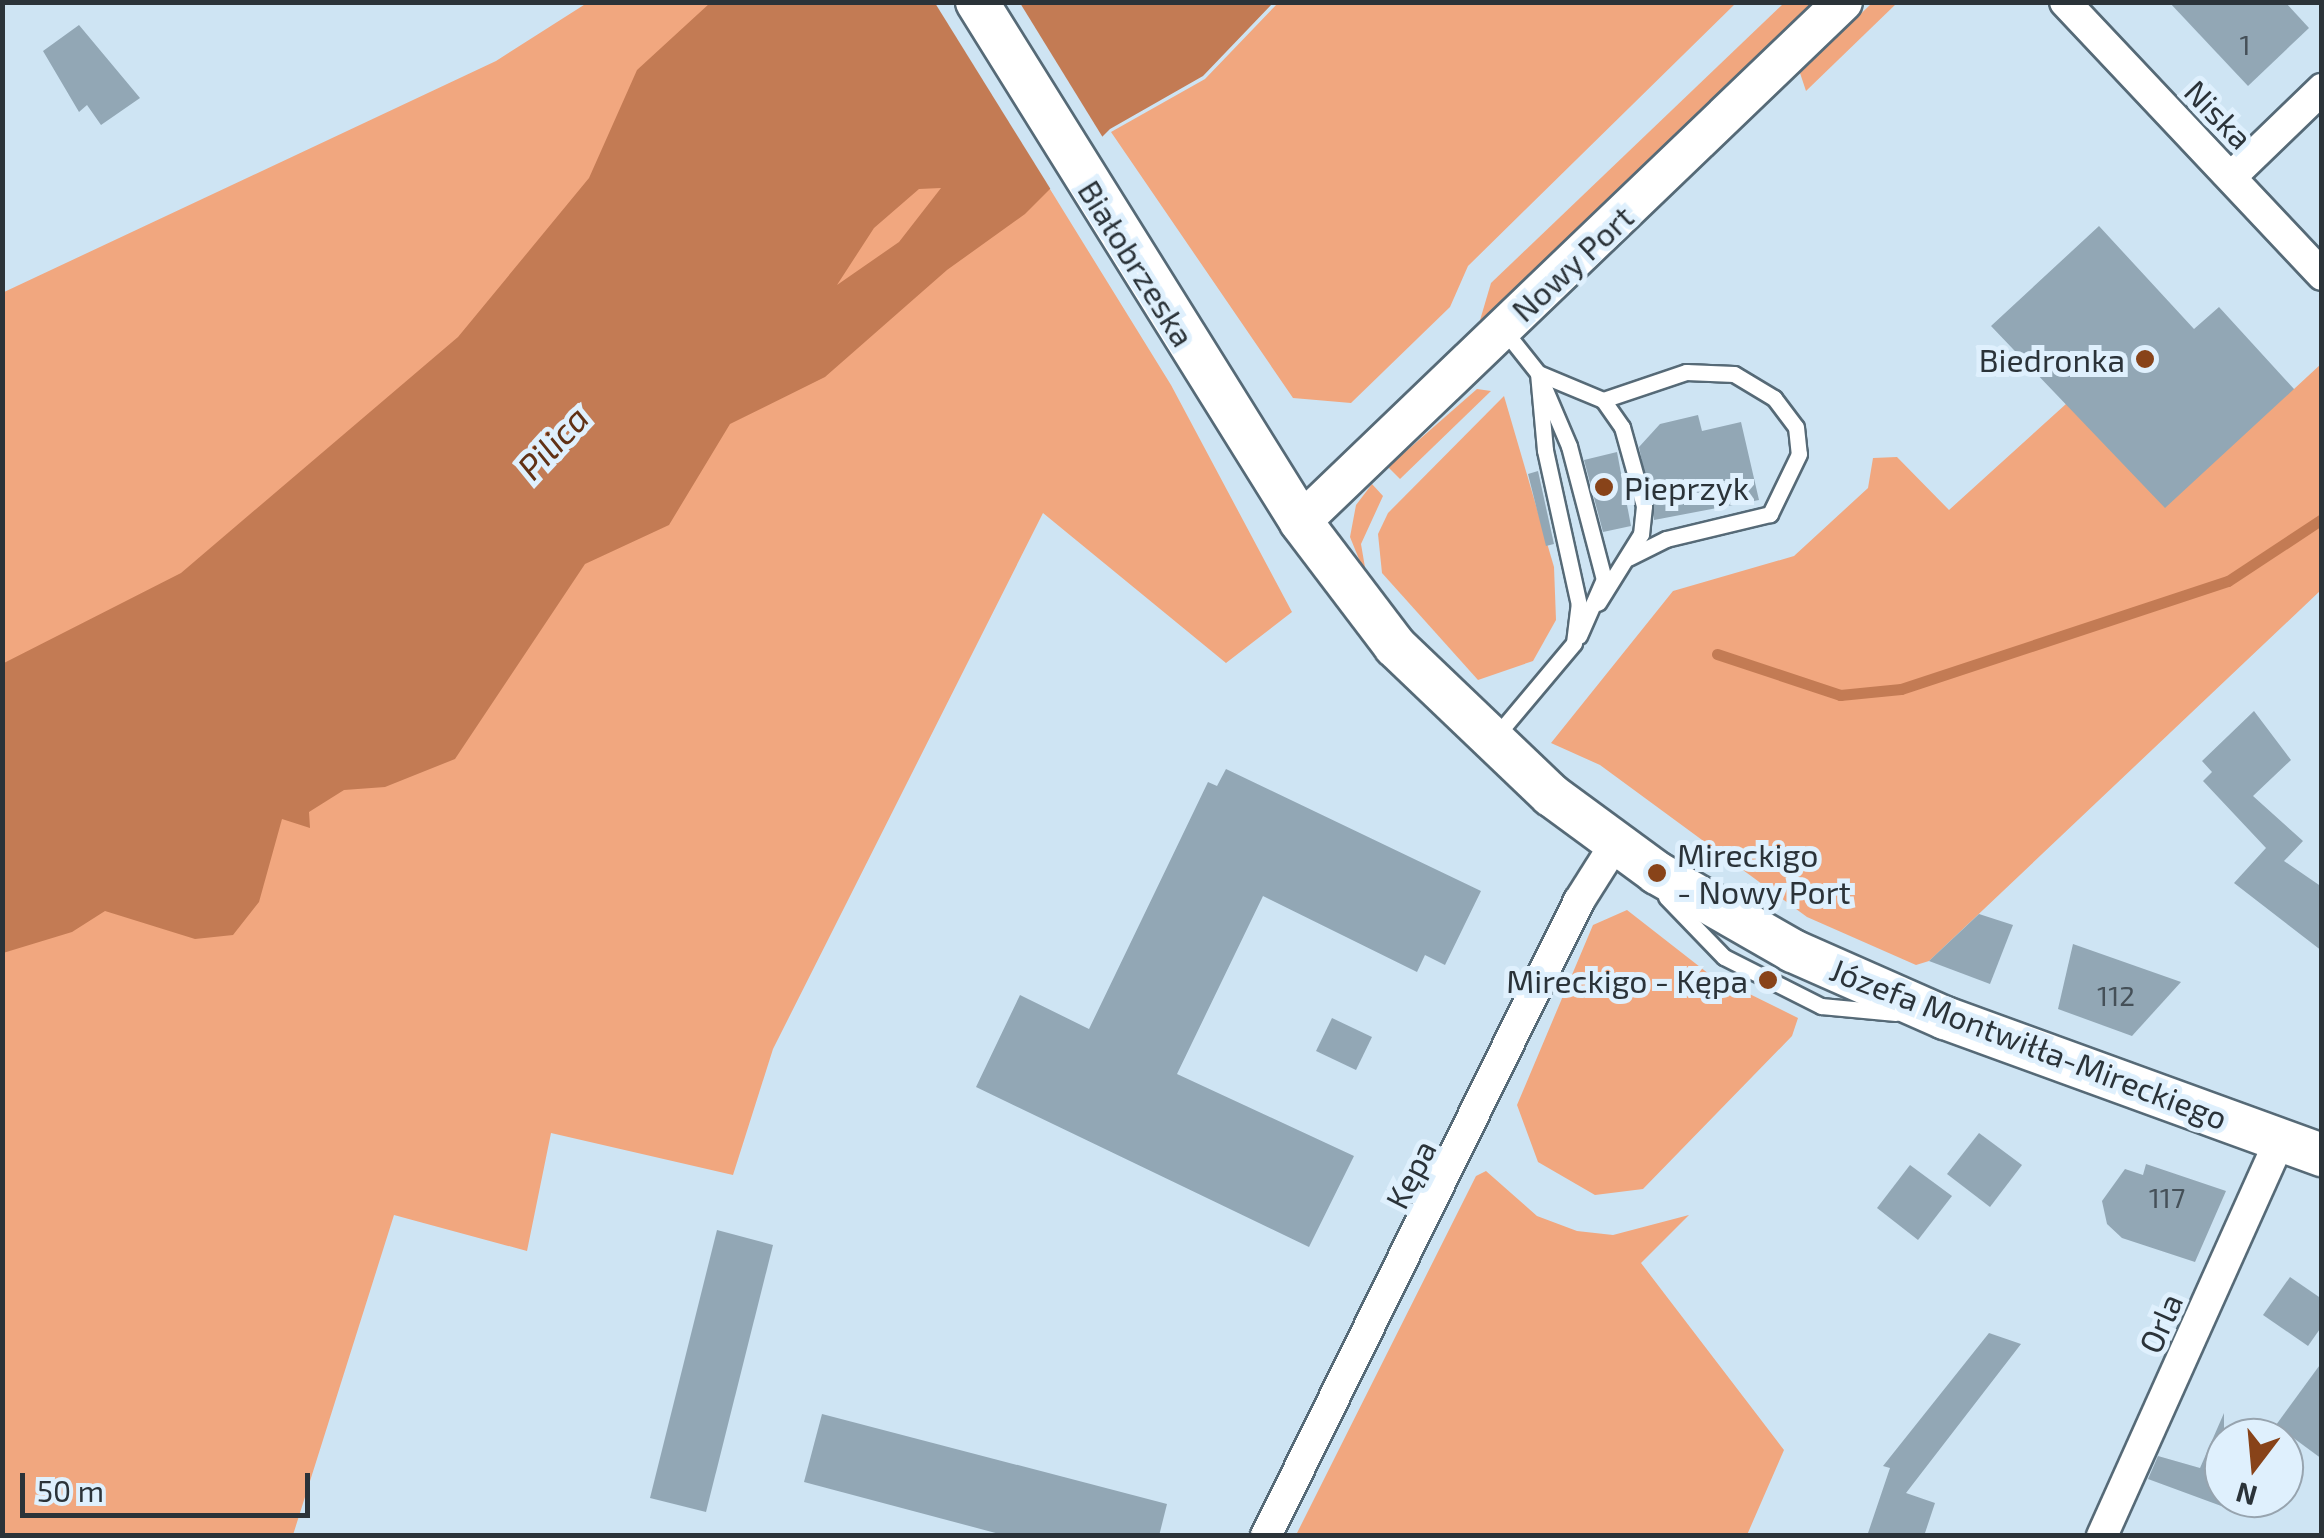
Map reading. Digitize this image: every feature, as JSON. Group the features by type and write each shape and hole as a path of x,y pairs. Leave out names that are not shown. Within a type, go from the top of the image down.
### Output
{"main road":[{"name":"Białobrzeska","path":"977,2 1300,522"},
{"name":"Józefa Montwiłła-Mireckiego","path":"1300,522 1394,646 1490,742 1614,844 1793,951 1945,1018 2322,1155"}],"street":[{"name":"Nowy Port","path":"1300,522 1843,2"},
{"name":"Niska","path":"2065,2 2322,275"},
{"path":"2231,176 2322,89"},
{"name":"Kępa","path":"1266,1536 1578,901 1614,844"},
{"name":"Orla","path":"2102,1536 2280,1140"}],"lane":[{"path":"1502,328 1538,373 1569,446 1604,579 1598,604"},
{"path":"1603,400 1686,372 1734,374 1774,398 1796,427 1799,454 1770,514 1666,540 1628,558"},
{"path":"1490,742 1574,644 1628,558 1644,506 1622,427 1603,400 1538,373"},
{"path":"1538,373 1544,450 1578,605 1574,644"}],"shaded area":[{"path":"1278,2 1736,3 1468,266 1450,307 1351,403 1293,398 1111,132 1205,79"},
{"path":"1873,2 1897,3 1806,91 1800,73"},
{"path":"587,3 935,3 1171,385 1292,612 1226,663 1043,513 773,1049 733,1175 551,1133 527,1251 394,1215 293,1535 3,1535 2,293 496,61"},
{"path":"1784,3 1816,3 1478,327 1491,283"},
{"path":"2321,364 2321,590 1929,961 1916,965 1807,917 1600,765 1551,743 1673,591 1794,556 1868,488 1873,458 1897,457 1949,510 2066,404 2294,389"},
{"path":"1477,389 1491,391 1400,479 1388,467"},
{"path":"1504,396 1554,567 1556,620 1533,661 1478,680 1382,573 1378,534 1388,513"},
{"path":"1372,484 1383,496 1361,544 1367,579 1350,537 1356,505"},
{"path":"1627,910 1709,974 1798,1018 1792,1036 1643,1189 1595,1195 1538,1162 1517,1105 1593,925"},
{"path":"1486,1171 1537,1216 1577,1231 1613,1235 1689,1215 1641,1263 1784,1450 1747,1535 1296,1535 1476,1176"}],"water":[{"name":"Pilica","path":"710,3 1273,3 1203,76 1110,129 1025,214 947,270 825,377 730,424 669,525 585,564 455,759 385,787 344,790 309,812 310,828 282,819 259,902 233,935 195,939 105,911 72,932 3,953 2,664 181,573 458,337 589,178 637,70","holes":["941,188 899,242 837,285 874,228 919,189"]}],"pier":[{"path":"935,3 1020,3 1105,141 1053,193"}],"building":[{"path":"2169,2 2285,2 2309,28 2248,86"},
{"path":"79,25 140,98 101,125 87,105 79,112 43,51"},
{"name":"Biedronka","path":"2099,226 2194,329 2219,307 2294,389 2165,508 1991,326"},
{"path":"1698,415 1702,431 1741,422 1759,500 1654,520 1639,447 1660,424"},
{"path":"1617,452 1631,526 1603,532 1584,460"},
{"path":"1538,471 1554,544 1546,546 1528,474"},
{"path":"2254,711 2291,760 2253,796 2303,841 2284,861 2322,887 2322,951 2234,883 2266,848 2203,781 2212,772 2202,761"},
{"path":"1226,769 1481,891 1445,965 1425,955 1417,972 1263,896 1177,1074 1354,1156 1309,1247 976,1087 1020,995 1089,1029 1208,782 1217,786"},
{"path":"1979,914 2013,925 1990,984 1929,961"},
{"path":"2073,944 2181,982 2132,1036 2058,1009"},
{"path":"1332,1018 1372,1037 1356,1070 1316,1051"},
{"path":"1979,1133 2022,1165 1990,1207 1947,1174"},
{"path":"2146,1164 2226,1191 2195,1262 2122,1238 2107,1224 2102,1201 2125,1169 2143,1175"},
{"path":"1910,1165 1952,1196 1918,1240 1877,1208"},
{"path":"717,1230 773,1245 706,1512 650,1498"},
{"path":"2290,1277 2322,1299 2322,1326 2308,1346 2263,1315"},
{"path":"1989,1333 2021,1344 1906,1493 1935,1503 1924,1536 1867,1536 1890,1468 1883,1466"},
{"path":"2322,1362 2322,1459 2304,1446 2304,1418 2281,1418"},
{"path":"822,1414 1167,1504 1159,1536 1007,1536 804,1482"},
{"path":"2158,1456 2200,1468 2204,1459 2204,1500 2148,1479"}],"waterway":[{"path":"1717,654 1840,695 1901,689 2228,581 2322,519"}],"place":[{"name":"Biedronka","path":"2145,359"},
{"name":"Pieprzyk","path":"1604,487"},
{"name":"Mireckigo - Nowy Port","path":"1657,873"},
{"name":"Mireckigo - Kępa","path":"1768,980"}]}
